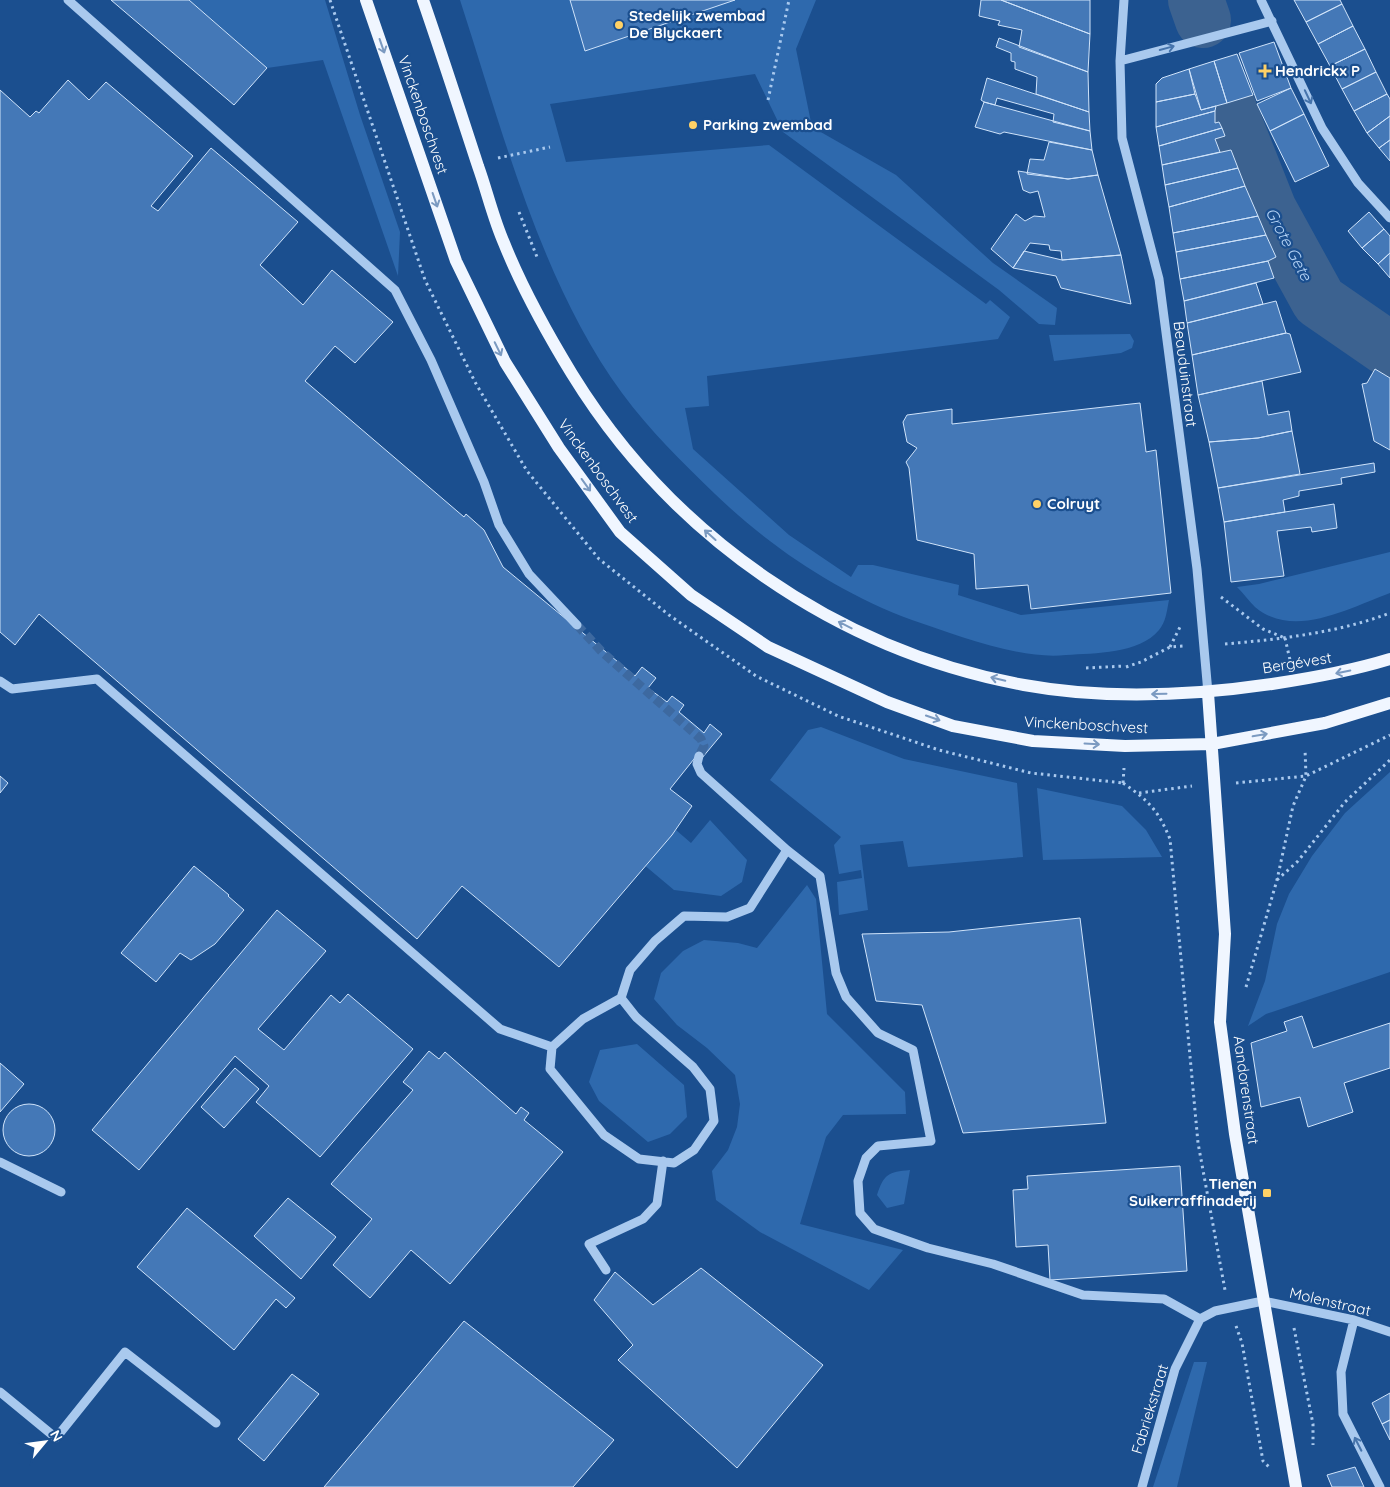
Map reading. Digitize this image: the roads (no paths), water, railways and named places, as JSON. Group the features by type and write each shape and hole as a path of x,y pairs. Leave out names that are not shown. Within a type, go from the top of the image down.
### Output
{"main road":[{"name":"Vinckenboschvest","path":"366,0 456,262 505,362 559,448 620,532 691,595 768,647 887,702 953,726 1033,741 1125,746 1212,744"},
{"path":"423,0 504,243 548,332 573,376 610,430 659,489 730,553 802,602 869,636 915,656 963,672 1026,686 1127,695 1208,693"},
{"name":"Bergévest","path":"1208,693 1316,678 1390,659"},
{"name":"Aandorenstraat","path":"1208,693 1225,934 1220,1022 1234,1125 1296,1487"},
{"path":"1212,744 1325,723 1390,703"}],"street":[{"path":"68,0 395,290 432,360 484,482 499,524 529,574 576,625"},
{"name":"Beauduinstraat","path":"1124,0 1120,61 1122,138 1159,279 1197,569 1208,693"},
{"path":"1261,0 1322,128 1358,183 1390,218"},
{"path":"1120,61 1272,21"},
{"path":"0,681 12,689 97,679 500,1029 552,1047"},
{"path":"699,756 697,764 701,773 787,850 820,876 836,973 846,997 878,1032 913,1050 931,1141 878,1146 866,1158 858,1181 860,1213 874,1229 928,1248 993,1264 1082,1295 1164,1299 1200,1319 1229,1308 1263,1301"},
{"path":"621,998 654,1034 693,1066 710,1089 714,1121 694,1150 674,1163 639,1159 604,1135 550,1069 552,1047 583,1019 621,998 630,970 662,935 684,916 727,917 750,908 787,850"},
{"path":"606,1270 589,1244 643,1219 657,1204 663,1161"},
{"path":"0,1162 61,1192"},
{"name":"Molenstraat","path":"1263,1301 1354,1320 1390,1332"},
{"name":"Fabriekstraat","path":"1142,1487 1175,1369 1200,1319"},
{"path":"1354,1320 1341,1372 1343,1414 1380,1487"},
{"path":"0,1392 56,1438 126,1352 216,1423"}],"waterway":[{"name":"Grote Gete","path":"1196,0 1203,20"},
{"name":"Grote Gete","path":"1228,107 1269,210 1319,301 1390,350"}],"tunnel":[{"path":"577,625 602,652 701,739 704,746 699,756"}],"place":[{"name":"Stedelijk zwembad De Blyckaert","path":"619,25"},
{"name":"Hendrickx P","path":"1265,71"},
{"name":"Parking zwembad","path":"693,125"},
{"name":"Colruyt","path":"1037,504"},
{"name":"Tienen Suikerraffinaderij","path":"1267,1193"}]}
